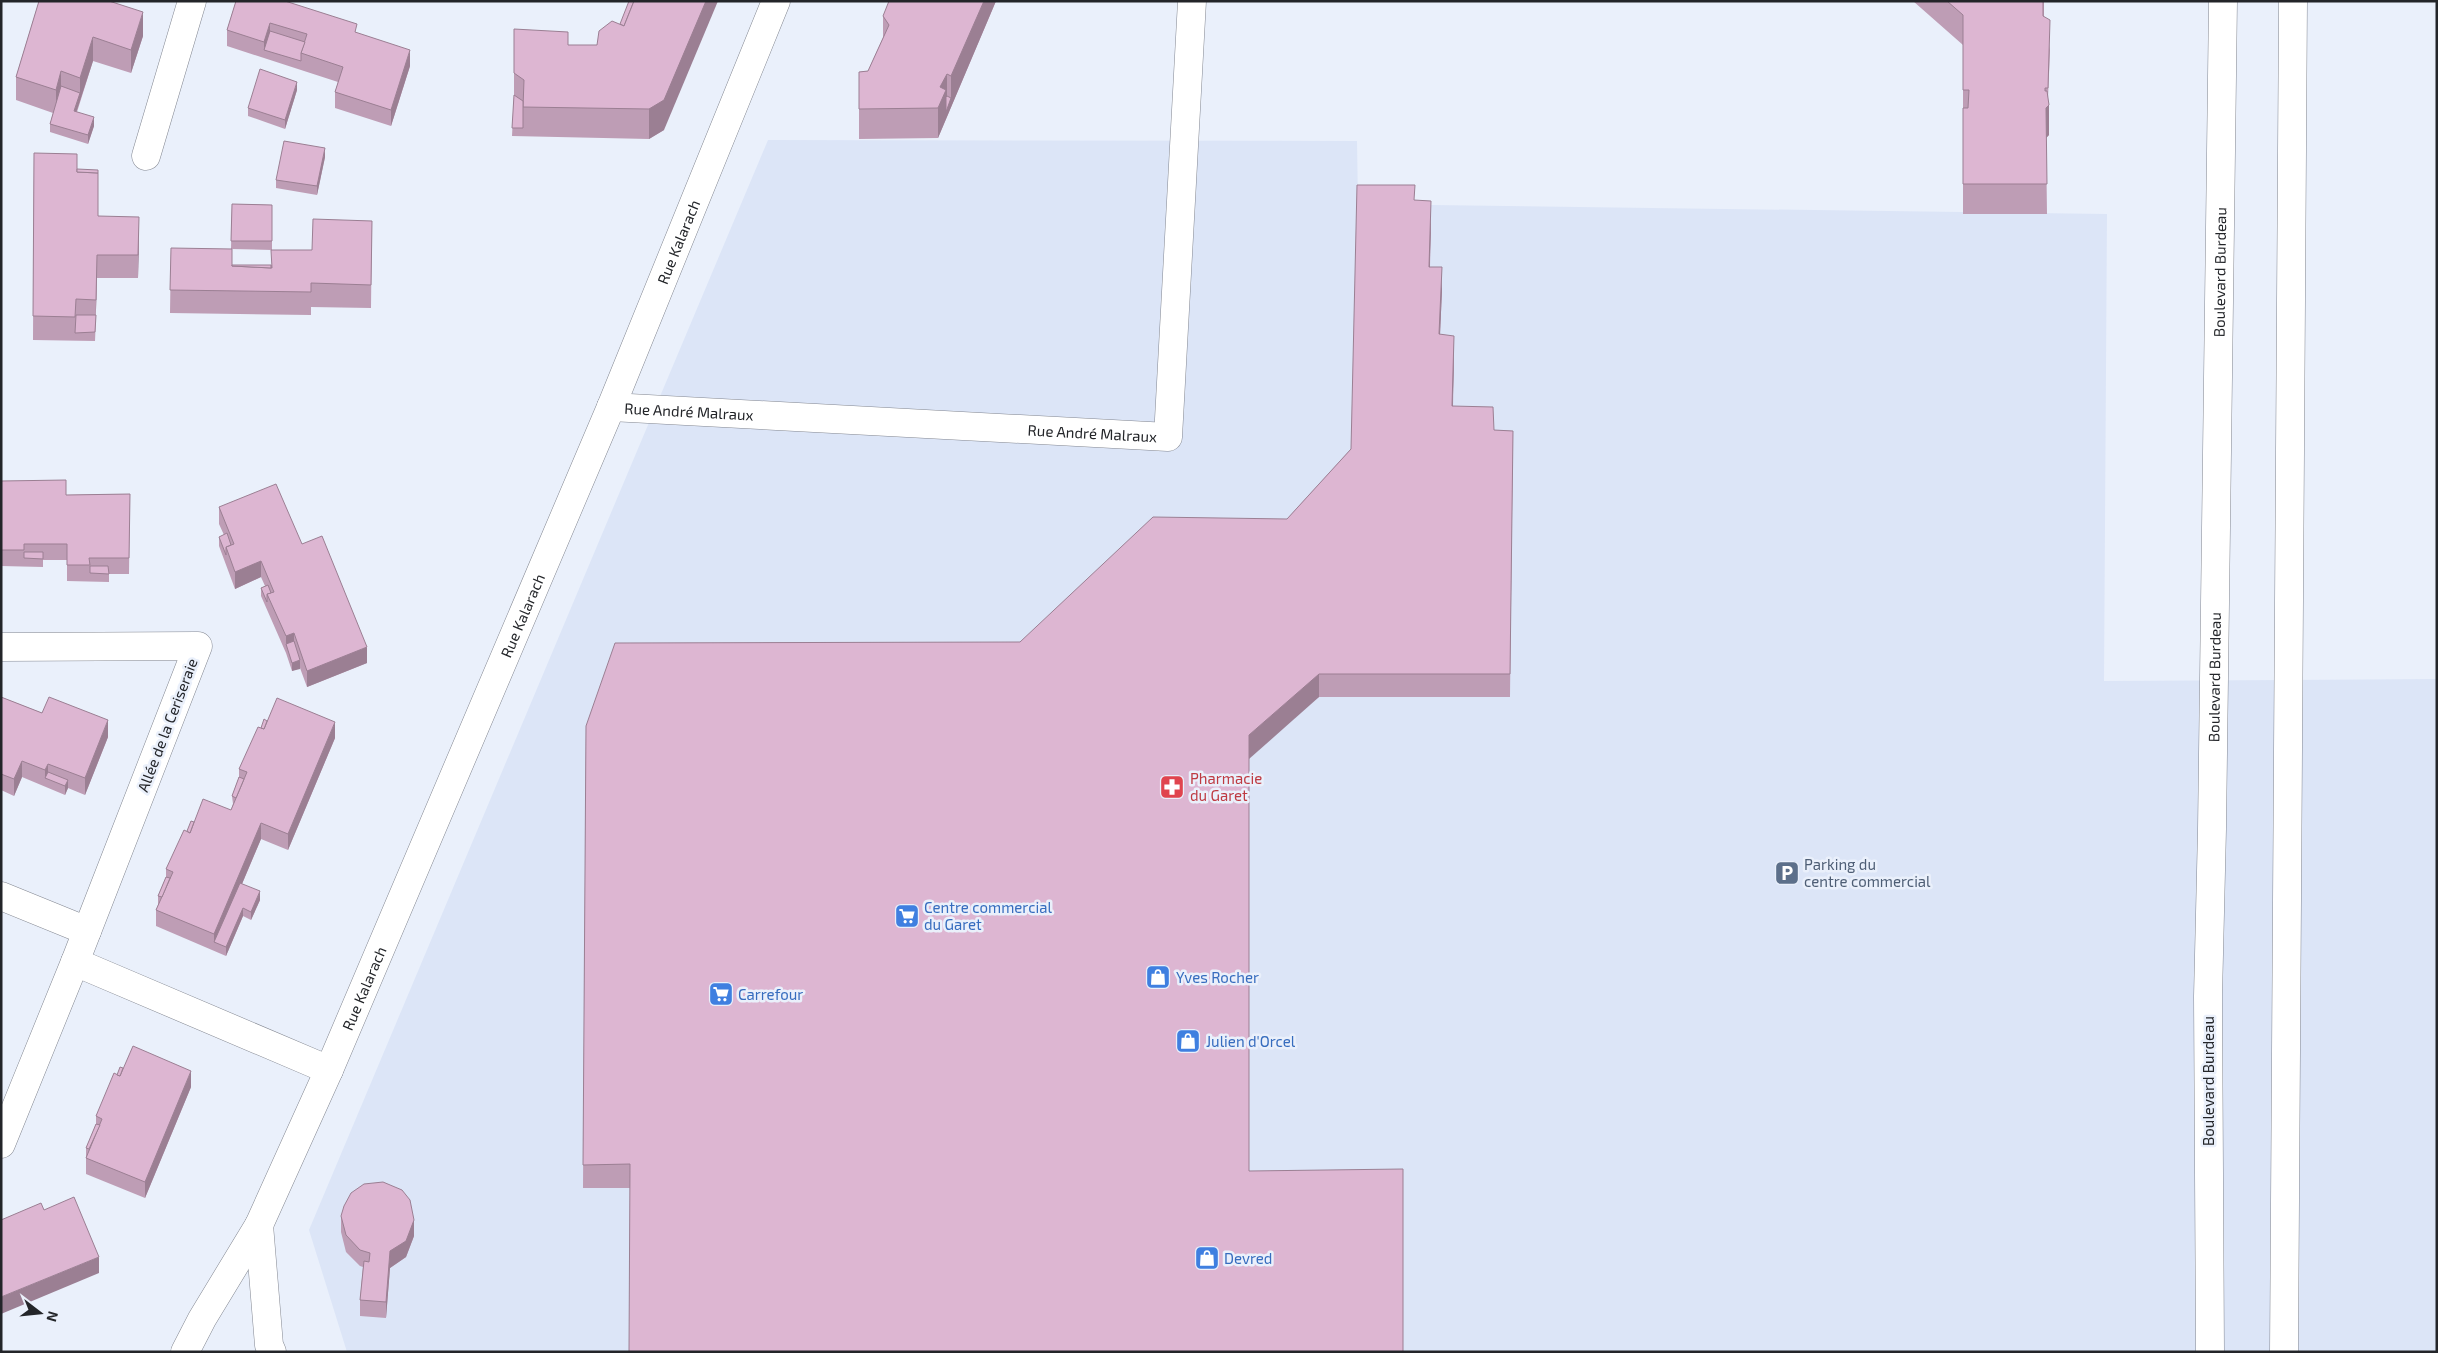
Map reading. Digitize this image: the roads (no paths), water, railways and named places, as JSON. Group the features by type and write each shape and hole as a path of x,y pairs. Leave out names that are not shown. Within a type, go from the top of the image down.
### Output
{"street":[{"path":"146,156 192,1"},
{"name":"Rue Kalarach","path":"185,1352 202,1319 259,1225 329,1070 611,407 776,1"},
{"name":"Rue André Malraux","path":"611,407 1168,437 1192,1"},
{"name":"Boulevard Burdeau","path":"2210,1352 2208,996 2223,1"},
{"path":"2284,1352 2292,1"},
{"name":"Allée de la Ceriseraie","path":"1,646 198,646 75,962 1,1144"},
{"path":"1,896 87,931"},
{"path":"75,962 329,1070"},
{"name":"Rue Kalarach","path":"259,1225 269,1345 272,1352"}],"place":[{"name":"Pharmacie du Garet","path":"1172,787"},
{"name":"Parking du centre commercial","path":"1787,873"},
{"name":"Centre commercial du Garet","path":"907,916"},
{"name":"Yves Rocher","path":"1158,977"},
{"name":"Carrefour","path":"721,994"},
{"name":"Julien d'Orcel","path":"1188,1041"},
{"name":"Devred","path":"1207,1258"}]}
